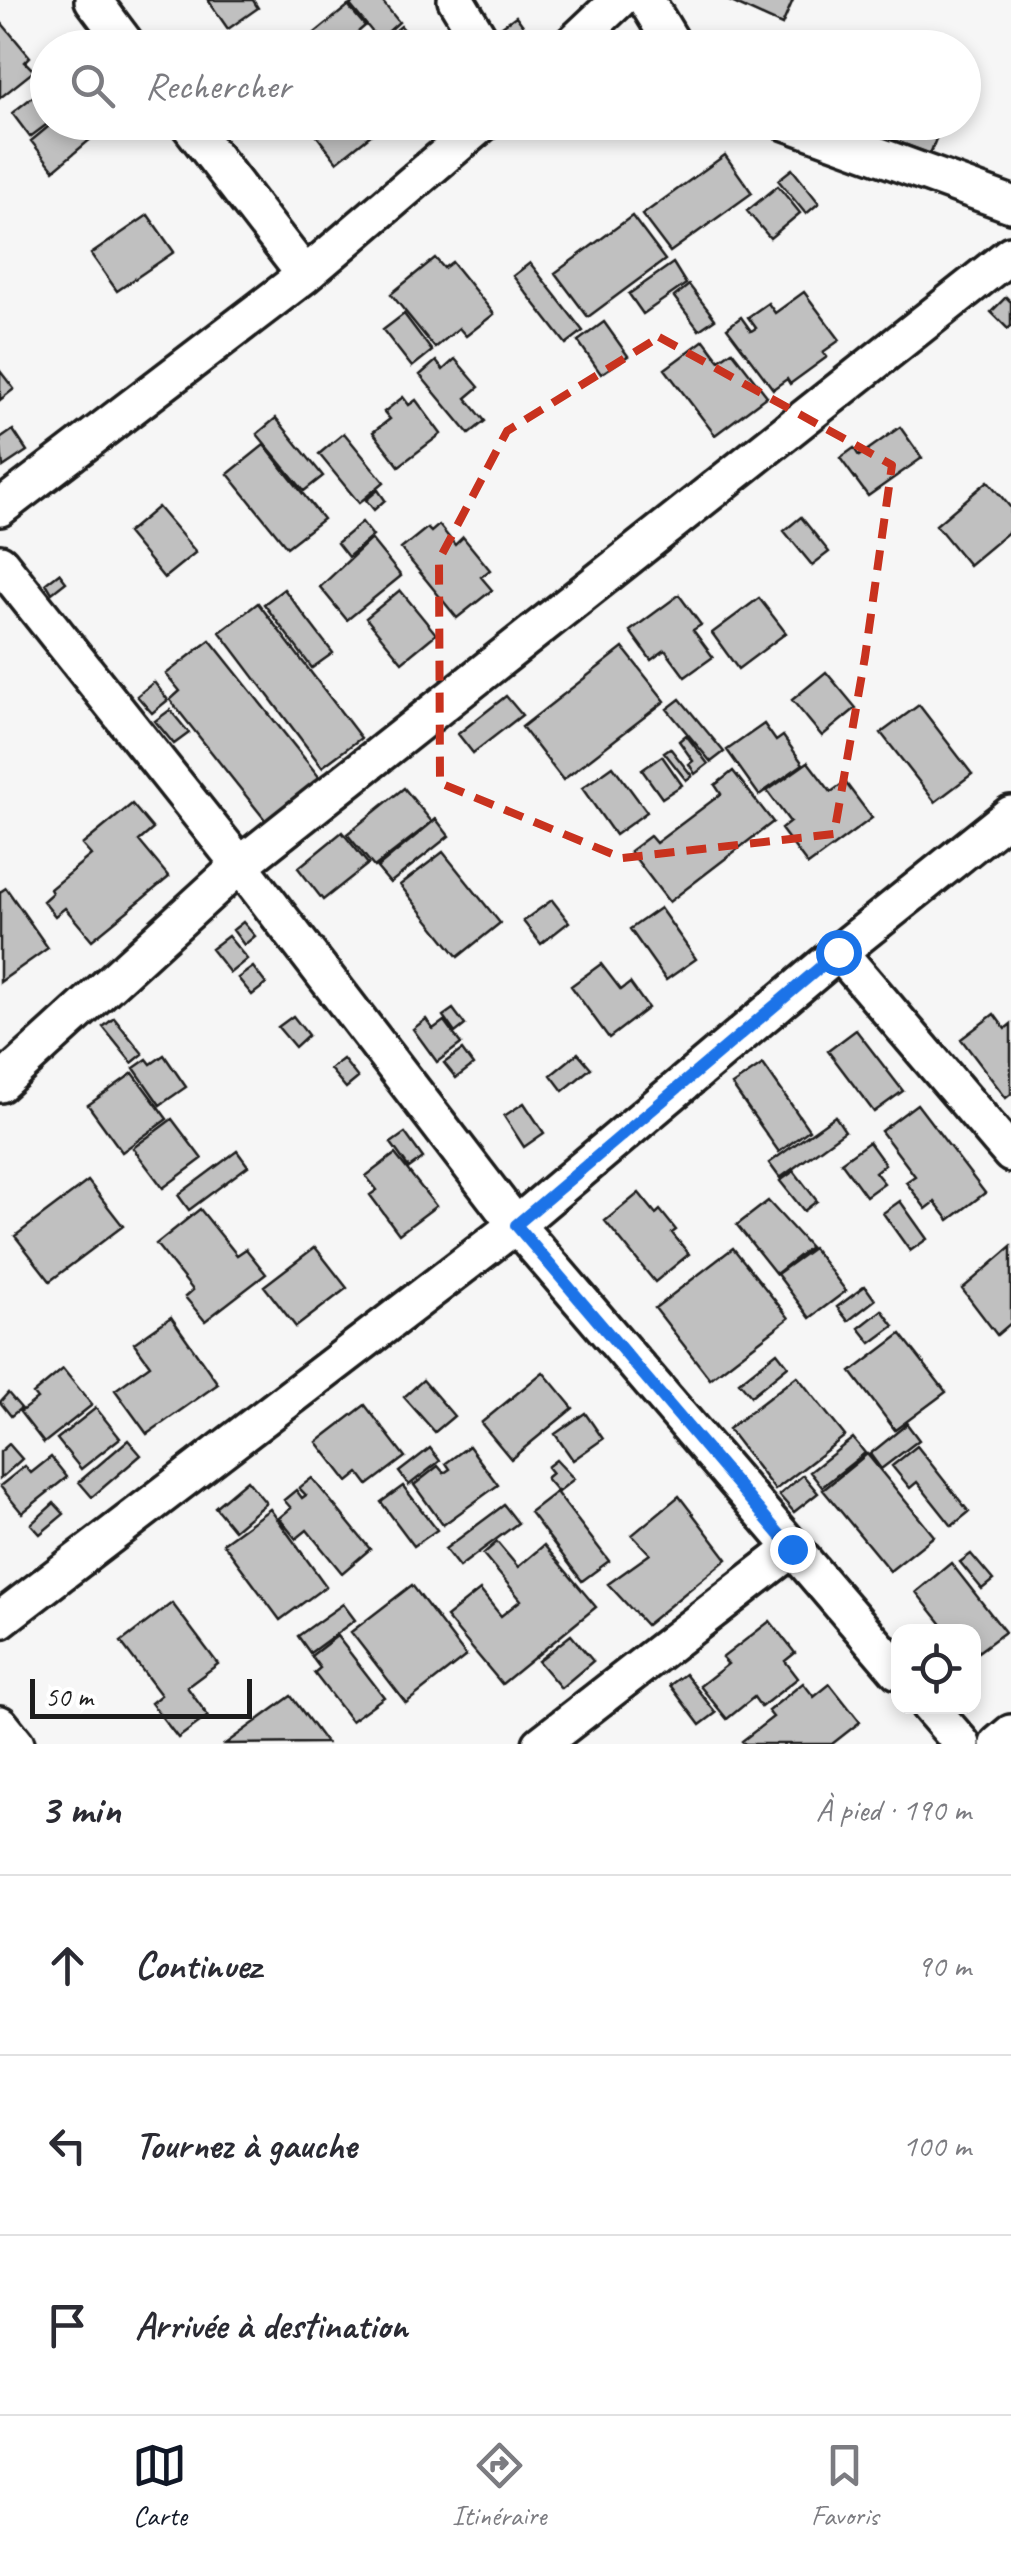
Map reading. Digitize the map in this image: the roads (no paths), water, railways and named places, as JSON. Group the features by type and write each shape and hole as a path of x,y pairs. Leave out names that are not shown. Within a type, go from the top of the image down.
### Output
{"street":[{"path":"92,0 115,30"},
{"path":"456,0 474,30"},
{"path":"587,30 619,0"},
{"path":"646,0 665,30"},
{"path":"201,140 305,275"},
{"path":"0,508 305,275 463,140"},
{"path":"835,140 1011,204"},
{"path":"0,1084 240,865 1011,254"},
{"path":"0,563 240,865 516,1225 891,1664"},
{"path":"0,1620 516,1225 838,952 1011,814"},
{"path":"838,952 1011,1154"},
{"path":"540,1744 792,1549"},
{"path":"936,1714 962,1744"},
{"path":"0,1724 16,1744"},
{"path":"998,1744 1011,1733"}]}
